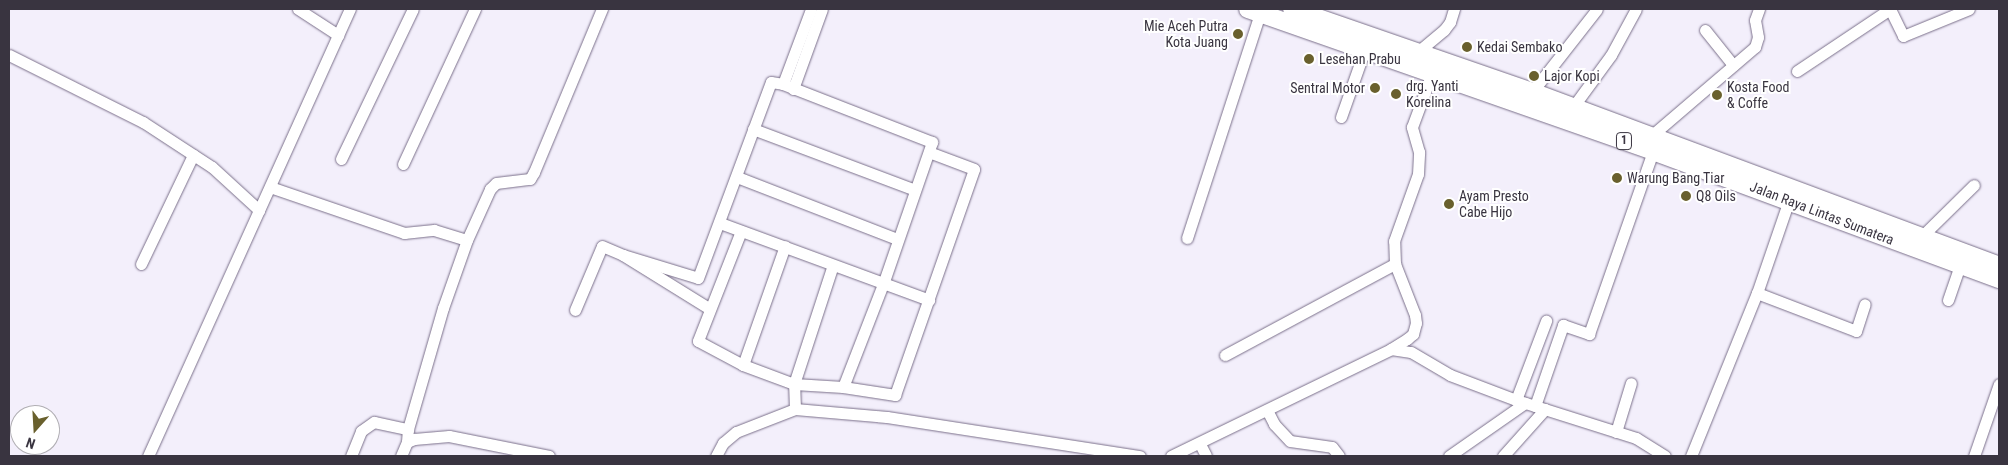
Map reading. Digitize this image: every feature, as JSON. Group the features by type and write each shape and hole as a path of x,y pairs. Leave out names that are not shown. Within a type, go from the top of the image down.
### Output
{"highway":[{"name":"Jalan Raya Lintas Sumatera","path":"1292,9 1417,51 1573,107 1652,144"},
{"name":"Jalan Raya Lintas Sumatera","path":"1254,11 1405,64 1652,144 1791,196 1999,279"},
{"name":"Jalan Raya Lintas Sumatera","path":"1791,196 1921,237 1999,266"}],"street":[{"path":"298,9 338,35"},
{"path":"148,456 350,9"},
{"path":"341,159 413,9"},
{"path":"403,164 475,9"},
{"path":"401,456 407,442 408,429 443,308 467,240 490,190 496,183 523,182 530,179 602,9"},
{"path":"1405,64 1417,51 1444,30 1450,22 1454,9"},
{"path":"1532,92 1597,9"},
{"path":"1573,107 1611,55 1636,9"},
{"path":"1503,456 1530,405 1563,325 1589,334 1652,144 1755,47 1758,42 1755,20 1759,9"},
{"path":"1797,71 1890,9 1903,36 1969,9"},
{"path":"1187,238 1254,11"},
{"path":"788,87 815,12"},
{"path":"1706,30 1733,66"},
{"path":"1341,117 1365,49"},
{"path":"9,55 143,122 212,167 259,210"},
{"path":"1171,456 1200,444 1408,339 1416,323 1395,264 1394,241 1418,174 1419,152 1412,127 1432,73"},
{"path":"575,310 602,246 623,255 698,278 720,224 771,82 932,142 844,387"},
{"path":"753,129 915,190"},
{"path":"741,231 698,341 743,365 794,384 844,387 895,394 974,169 929,152"},
{"path":"141,264 193,155"},
{"path":"737,178 897,239"},
{"path":"1921,237 1974,185"},
{"path":"270,187 404,233 434,230 467,240"},
{"path":"1691,456 1757,293 1791,196"},
{"path":"720,224 785,246 882,284 929,300"},
{"path":"743,365 785,246"},
{"path":"623,255 710,309"},
{"path":"1225,356 1395,264"},
{"path":"795,409 794,384 833,265"},
{"path":"1948,300 1960,265"},
{"path":"1757,293 1856,330 1865,304"},
{"path":"1449,456 1530,405 1546,321"},
{"path":"1391,349 1411,352 1450,374 1530,405 1649,444 1665,456"},
{"path":"1616,432 1630,382"},
{"path":"1974,456 1999,384"},
{"path":"716,456 723,443 736,432 795,409 887,417 1140,456"},
{"path":"1267,410 1274,424 1290,441 1332,447 1339,456"},
{"path":"351,456 361,431 374,422 408,429"},
{"path":"407,442 414,439 449,436 526,454 549,456"},
{"path":"1200,444 1206,456"}],"place":[{"name":"Mie Aceh Putra Kota Juang","path":"1238,34"},
{"name":"Kedai Sembako","path":"1467,47"},
{"name":"Lesehan Prabu","path":"1309,59"},
{"name":"Lajor Kopi","path":"1534,76"},
{"name":"Sentral Motor","path":"1375,88"},
{"name":"drg. Yanti Korelina","path":"1396,94"},
{"name":"Kosta Food & Coffe","path":"1717,95"},
{"name":"Warung Bang Tiar","path":"1617,178"},
{"name":"Q8 Oils","path":"1686,196"},
{"name":"Ayam Presto Cabe Hijo","path":"1449,204"}]}
